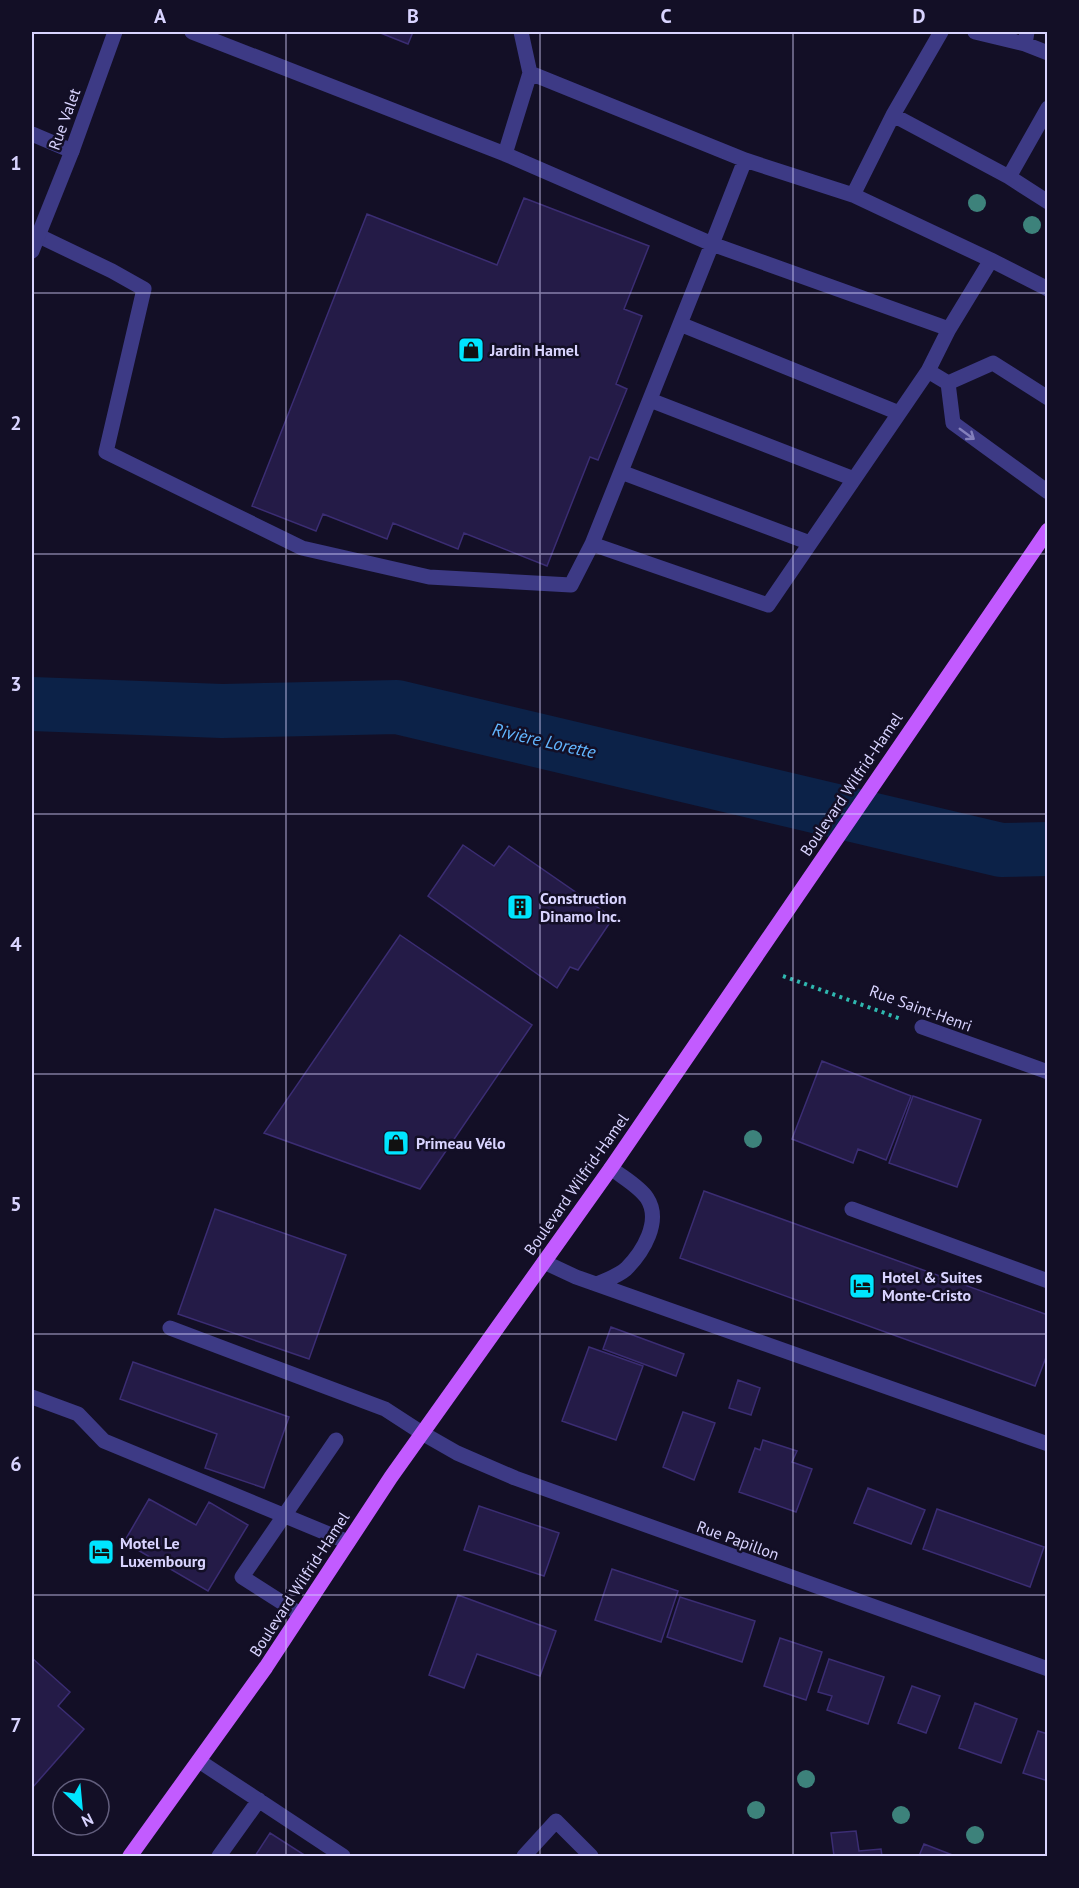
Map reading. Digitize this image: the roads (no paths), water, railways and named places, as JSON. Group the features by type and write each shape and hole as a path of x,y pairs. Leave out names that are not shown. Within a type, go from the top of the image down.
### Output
{"main road":[{"name":"Boulevard Wilfrid-Hamel","path":"130,1857 266,1667 422,1433 611,1167 1047,530"}],"street":[{"name":"Rue Valet","path":"32,251 72,152 115,32"},
{"path":"192,32 505,154 712,244 949,329"},
{"path":"505,154 530,74 521,32"},
{"path":"853,195 893,115 941,32"},
{"path":"975,32 1026,38 1047,53"},
{"path":"530,74 744,160 853,195 991,260 1047,290"},
{"path":"1010,177 1047,108"},
{"path":"893,115 1010,177 1047,202"},
{"path":"32,134 72,152"},
{"path":"37,235 112,270 144,289 106,452 302,548 429,577 572,585 592,544 744,160"},
{"path":"592,544 768,605 928,371 949,329 991,260"},
{"path":"680,324 899,413"},
{"path":"948,383 993,363 1047,398"},
{"path":"928,371 948,383"},
{"path":"948,383 952,423 1047,492"},
{"path":"650,400 854,479"},
{"path":"621,472 810,543"},
{"name":"Rue Saint-Henri","path":"922,1027 1047,1072"},
{"path":"597,1284 624,1271 638,1254 652,1228 654,1214 646,1198 611,1167"},
{"path":"852,1209 1047,1281"},
{"path":"544,1262 576,1277 1047,1444"},
{"name":"Rue Papillon","path":"170,1328 385,1409 457,1453 515,1478 1047,1669"},
{"path":"32,1397 78,1414 104,1441 348,1542"},
{"path":"300,1614 242,1577 336,1440"},
{"path":"199,1761 344,1857"},
{"path":"219,1857 259,1800"},
{"path":"524,1857 556,1821 591,1857"}],"waterway":[{"name":"Rivière Lorette","path":"32,704 222,711 397,707 1001,850 1048,849"}],"place":[{"name":"Jardin Hamel","path":"471,350"},
{"name":"Construction Dinamo Inc.","path":"520,907"},
{"name":"Primeau Vélo","path":"396,1143"},
{"name":"Hotel & Suites Monte-Cristo","path":"862,1286"},
{"name":"Motel Le Luxembourg","path":"101,1552"}]}
